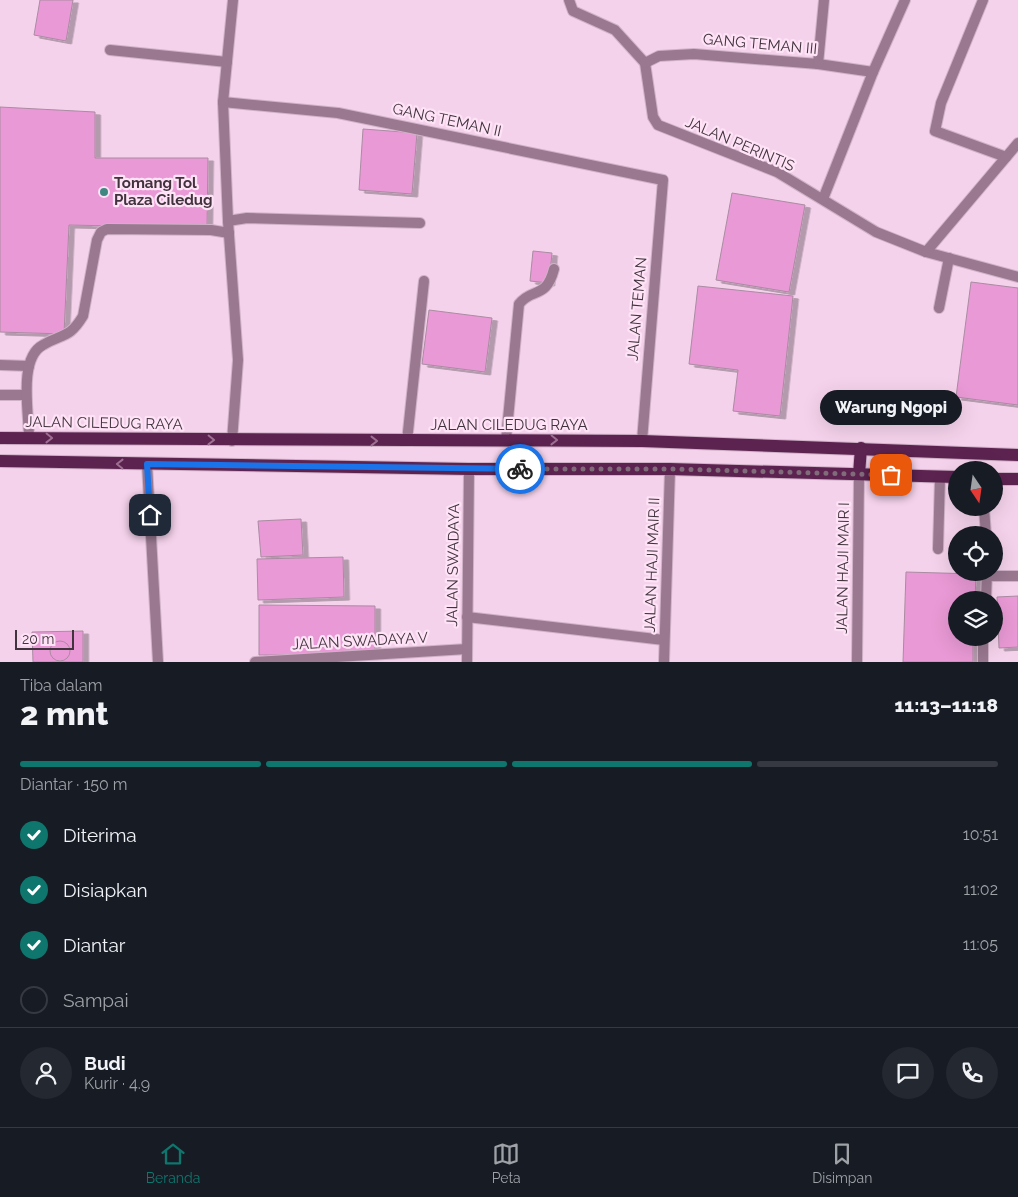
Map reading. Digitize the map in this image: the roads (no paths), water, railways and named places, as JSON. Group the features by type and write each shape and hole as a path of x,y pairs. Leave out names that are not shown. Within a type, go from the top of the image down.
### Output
{"main road":[{"name":"JALAN CILEDUG RAYA","path":"0,438 232,441 642,441 1018,455"},
{"path":"859,474 861,448"},
{"path":"0,461 469,469 670,469 948,477"},
{"path":"1003,479 1018,479"}],"street":[{"path":"232,441 238,360 228,221 223,102 233,0"},
{"path":"569,0 574,12 615,30 645,62"},
{"path":"818,64 824,0"},
{"path":"823,199 873,72 905,0"},
{"path":"983,0 941,103 935,131 1006,156"},
{"path":"110,50 227,62"},
{"name":"GANG TEMAN III","path":"645,62 659,56 678,54 818,64 873,72"},
{"name":"JALAN PERINTIS","path":"645,62 652,110 658,125 777,172 823,199 833,208 876,232 926,252 1018,277"},
{"name":"GANG TEMAN II","path":"223,102 338,113 662,180"},
{"path":"926,252 1018,143"},
{"name":"JALAN TEMAN","path":"642,441 662,180"},
{"path":"228,221 247,218 420,223"},
{"path":"29,438 26,395 29,366 37,349 48,342 66,336 76,327 83,316 97,240 101,232 108,229 211,230 229,233"},
{"path":"939,308 949,258"},
{"path":"506,440 518,304 522,300 545,289 551,281 554,269"},
{"path":"407,441 424,281"},
{"path":"0,365 29,366"},
{"path":"0,395 26,395"},
{"path":"147,464 158,662"},
{"name":"JALAN SWADAYA","path":"467,662 469,469"},
{"name":"JALAN HAJI MAIR II","path":"664,662 670,469"},
{"name":"JALAN HAJI MAIR I","path":"857,662 859,474"},
{"path":"938,549 940,477"},
{"path":"1003,575 1018,576"},
{"path":"467,617 664,640"},
{"path":"982,662 983,646"},
{"name":"JALAN SWADAYA V","path":"255,662 467,649"}],"place":[{"name":"Tomang Tol Plaza Ciledug","path":"104,192"},
{"name":"Warung Ngopi","path":"891,475"}]}
